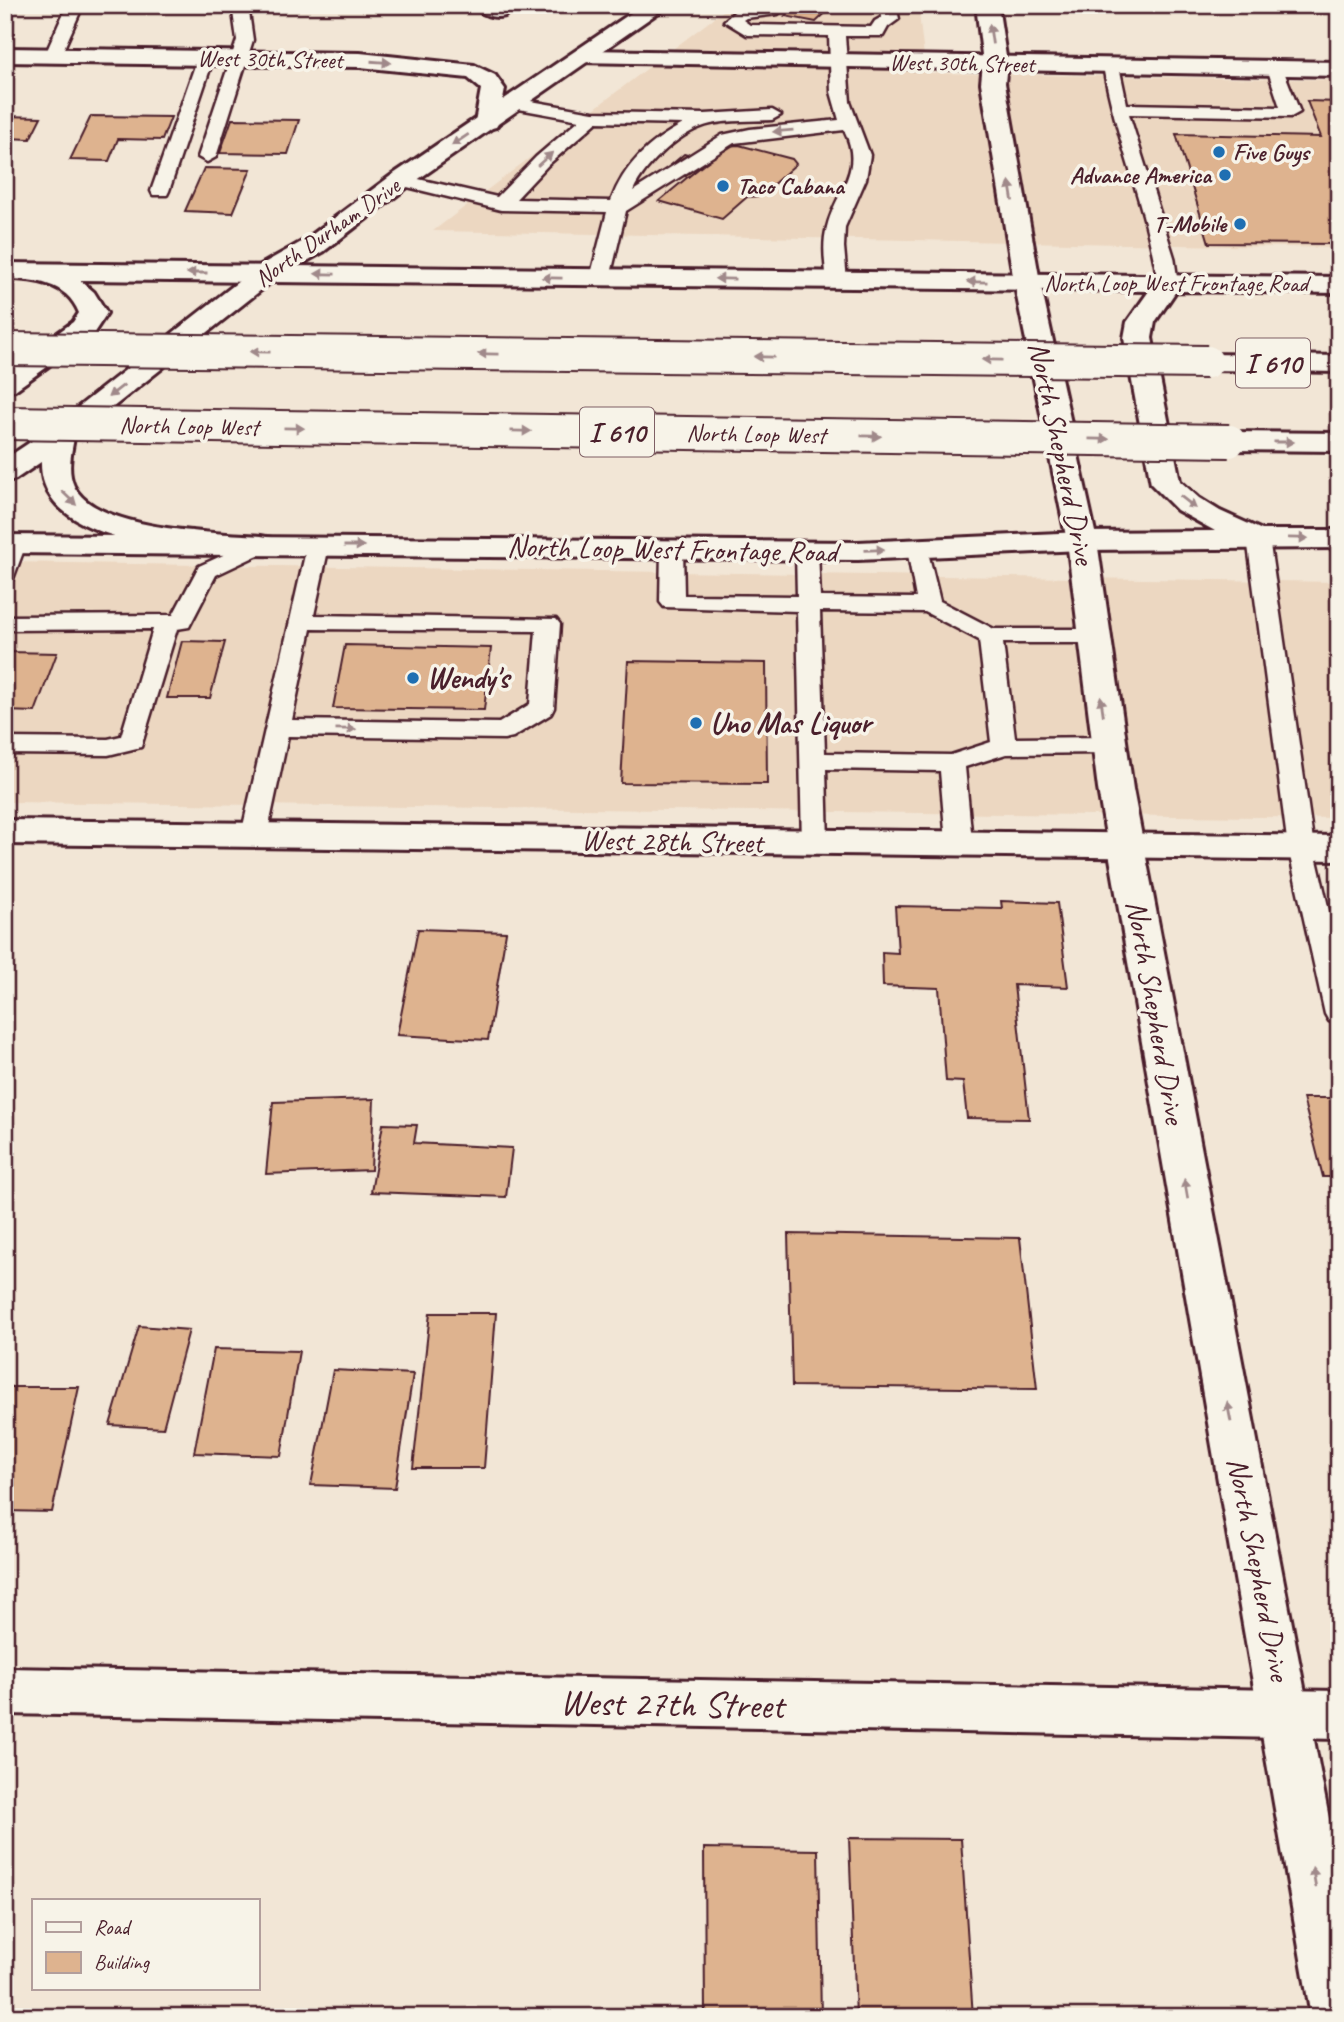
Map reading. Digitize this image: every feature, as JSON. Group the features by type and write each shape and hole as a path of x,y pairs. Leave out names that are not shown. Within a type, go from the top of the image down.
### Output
{"main road":[{"name":"North Durham Drive","path":"5,473 60,435 266,273 314,246 401,180 659,5"},
{"name":"North Shepherd Drive","path":"987,5 995,63 993,83 1027,282 1083,541 1092,636 1108,745 1190,1212 1286,1714 1338,2017"},
{"name":"West 30th Street","path":"5,55 359,60 474,72 487,80 493,89 487,121"},
{"name":"West 30th Street","path":"585,57 1339,69"},
{"name":"North Loop West Frontage Road","path":"5,271 1339,285"},
{"path":"5,384 83,328 93,313 89,301 72,285 40,271"},
{"path":"1168,284 1141,322 1138,338 1167,484 1188,504 1209,517 1258,538"},
{"name":"I 610","path":"5,349 1339,364"},
{"name":"North Loop West","path":"5,424 1339,442"},
{"path":"60,435 54,464 59,487 63,495 88,514 115,528 261,545"},
{"name":"North Loop West Frontage Road","path":"10,544 807,551 1083,541 1339,539"},
{"name":"West 28th Street","path":"5,832 815,844 959,842 1339,848"},
{"name":"West 27th Street","path":"5,1692 1339,1715"}],"lane":[{"path":"206,158 245,40 240,5"},
{"path":"779,5 772,11 746,8 732,21 747,30 836,31 891,19 888,5"},
{"path":"53,55 73,10"},
{"path":"836,31 837,62 847,118 859,141 861,160 857,180 837,225 833,250 837,281"},
{"path":"160,191 206,57"},
{"path":"1111,66 1119,109 1164,257 1168,284"},
{"path":"1119,109 1291,112 1275,68"},
{"path":"514,103 593,117 847,118"},
{"path":"500,204 542,161 593,117"},
{"path":"401,180 500,204 620,207 728,139 847,118"},
{"path":"600,278 628,181 645,158 679,133 705,119"},
{"path":"1258,538 1301,847 1339,1014"},
{"path":"5,574 10,544"},
{"path":"5,622 181,622 207,571 261,545"},
{"path":"254,835 318,546"},
{"path":"672,549 671,602 929,605 990,636 1092,636"},
{"path":"918,549 929,605"},
{"path":"807,551 815,844"},
{"path":"5,746 108,747 132,741 167,622"},
{"path":"278,728 504,731 542,708 548,624 302,622"},
{"path":"990,636 1004,746"},
{"path":"813,761 952,763 1004,746 1108,745"},
{"path":"952,763 959,842"}],"shaded area":[{"path":"731,5 918,5 926,73 1339,80 1339,248 433,231"},
{"path":"5,562 1339,582 1339,818 5,802"}],"building":[{"path":"796,5 834,5 816,22 785,16"},
{"path":"1307,101 1339,102 1339,244 1209,243 1176,134 1321,137"},
{"path":"5,116 41,117 30,139 5,138"},
{"path":"91,116 171,117 162,140 118,139 109,161 70,160"},
{"path":"232,119 299,120 288,154 220,153"},
{"name":"Taco Cabana","path":"739,145 792,159 796,164 760,196 747,197 722,219 659,201 725,146"},
{"path":"684,154 708,161 688,177 664,171"},
{"path":"204,168 251,169 233,213 185,211"},
{"path":"182,641 225,642 210,698 167,698"},
{"name":"Wendy's","path":"345,645 491,648 484,710 333,708"},
{"path":"8,652 57,653 35,712 5,711 5,660"},
{"name":"Uno Mas Liquor","path":"628,661 766,663 767,784 621,783"},
{"path":"1001,901 1057,903 1068,987 1014,985 1029,1119 967,1118 963,1082 946,1081 939,988 883,986 882,952 898,953 895,906 1002,908"},
{"path":"418,929 506,932 488,1040 397,1035"},
{"path":"1303,1098 1339,1098 1339,1177 1323,1177"},
{"path":"374,1099 371,1170 266,1174 273,1102"},
{"path":"383,1124 417,1125 414,1143 512,1148 506,1197 371,1192"},
{"path":"788,1234 1020,1238 1037,1389 792,1386"},
{"path":"430,1313 496,1313 484,1468 413,1468"},
{"path":"139,1326 189,1330 163,1428 110,1425"},
{"path":"214,1349 299,1351 281,1456 194,1453"},
{"path":"333,1370 413,1374 395,1488 311,1485"},
{"path":"6,1387 79,1387 52,1512 5,1511"},
{"path":"849,1838 961,1839 973,2017 856,2017"},
{"path":"704,1848 818,1850 821,2017 705,2017"}],"place":[{"name":"Five Guys","path":"1219,152"},
{"name":"Advance America","path":"1225,175"},
{"name":"Taco Cabana","path":"723,186"},
{"name":"T-Mobile","path":"1240,224"},
{"name":"Wendy's","path":"413,678"},
{"name":"Uno Mas Liquor","path":"696,723"}]}
